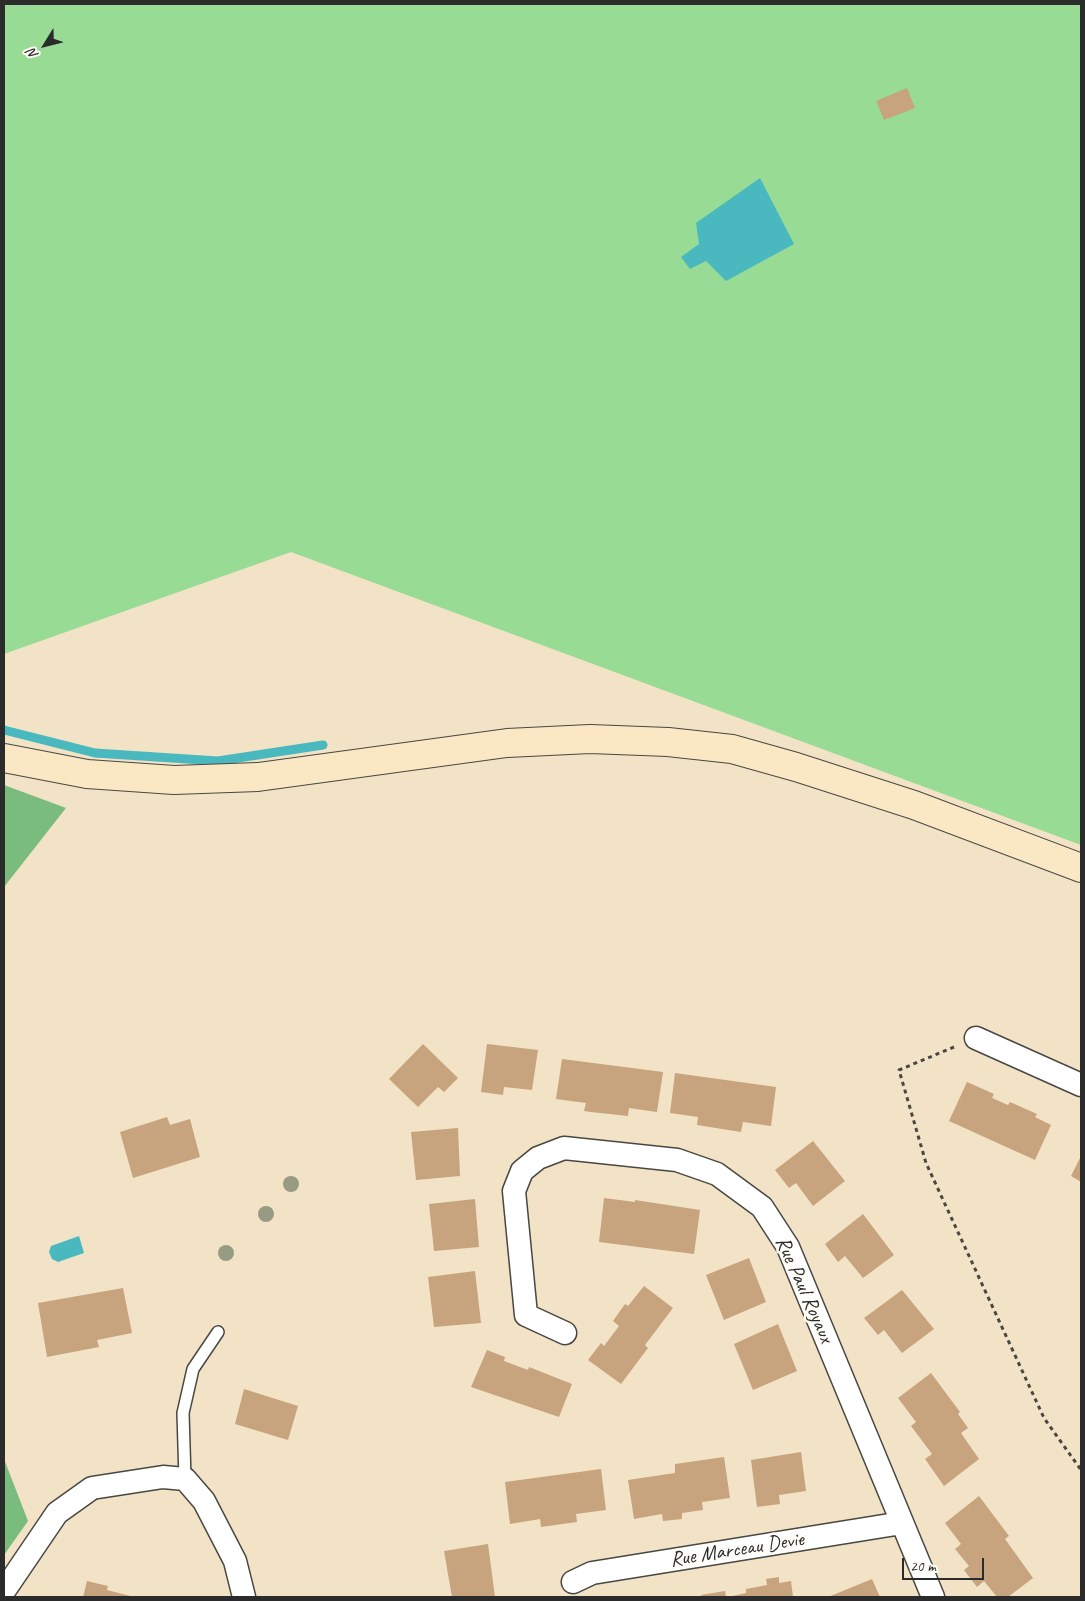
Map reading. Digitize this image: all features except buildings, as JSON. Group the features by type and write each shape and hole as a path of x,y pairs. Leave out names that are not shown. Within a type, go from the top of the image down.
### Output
{"main road":[{"path":"4,758 87,774 174,780 258,777 507,743 590,739 668,742 732,749 796,767 914,805 1081,868"}],"street":[{"path":"976,1038 1081,1085"},
{"name":"Rue Paul Royaux","path":"565,1333 526,1315 514,1191 522,1171 538,1158 564,1148 677,1160 717,1174 762,1207 788,1247 933,1597"},
{"path":"4,1591 57,1514 92,1488 162,1476 185,1479 204,1501 235,1561 244,1597"},
{"name":"Rue Marceau Devie","path":"573,1582 592,1572 902,1523"}],"lane":[{"path":"185,1479 183,1413 193,1369 218,1332"}],"path":[{"path":"976,1038 899,1070 926,1163 1044,1418 1081,1470"}],"green space":[{"path":"4,4 1081,4 1081,845 291,552 4,654"},
{"path":"4,785 66,808 4,887"},
{"path":"4,1459 28,1521 4,1555"}],"water":[{"path":"760,178 794,244 726,281 706,261 690,269 681,257 699,244 696,223"},
{"path":"79,1236 84,1253 58,1262 52,1259 49,1252 51,1246"}],"waterway":[{"path":"4,730 95,753 218,761 323,745"}]}
